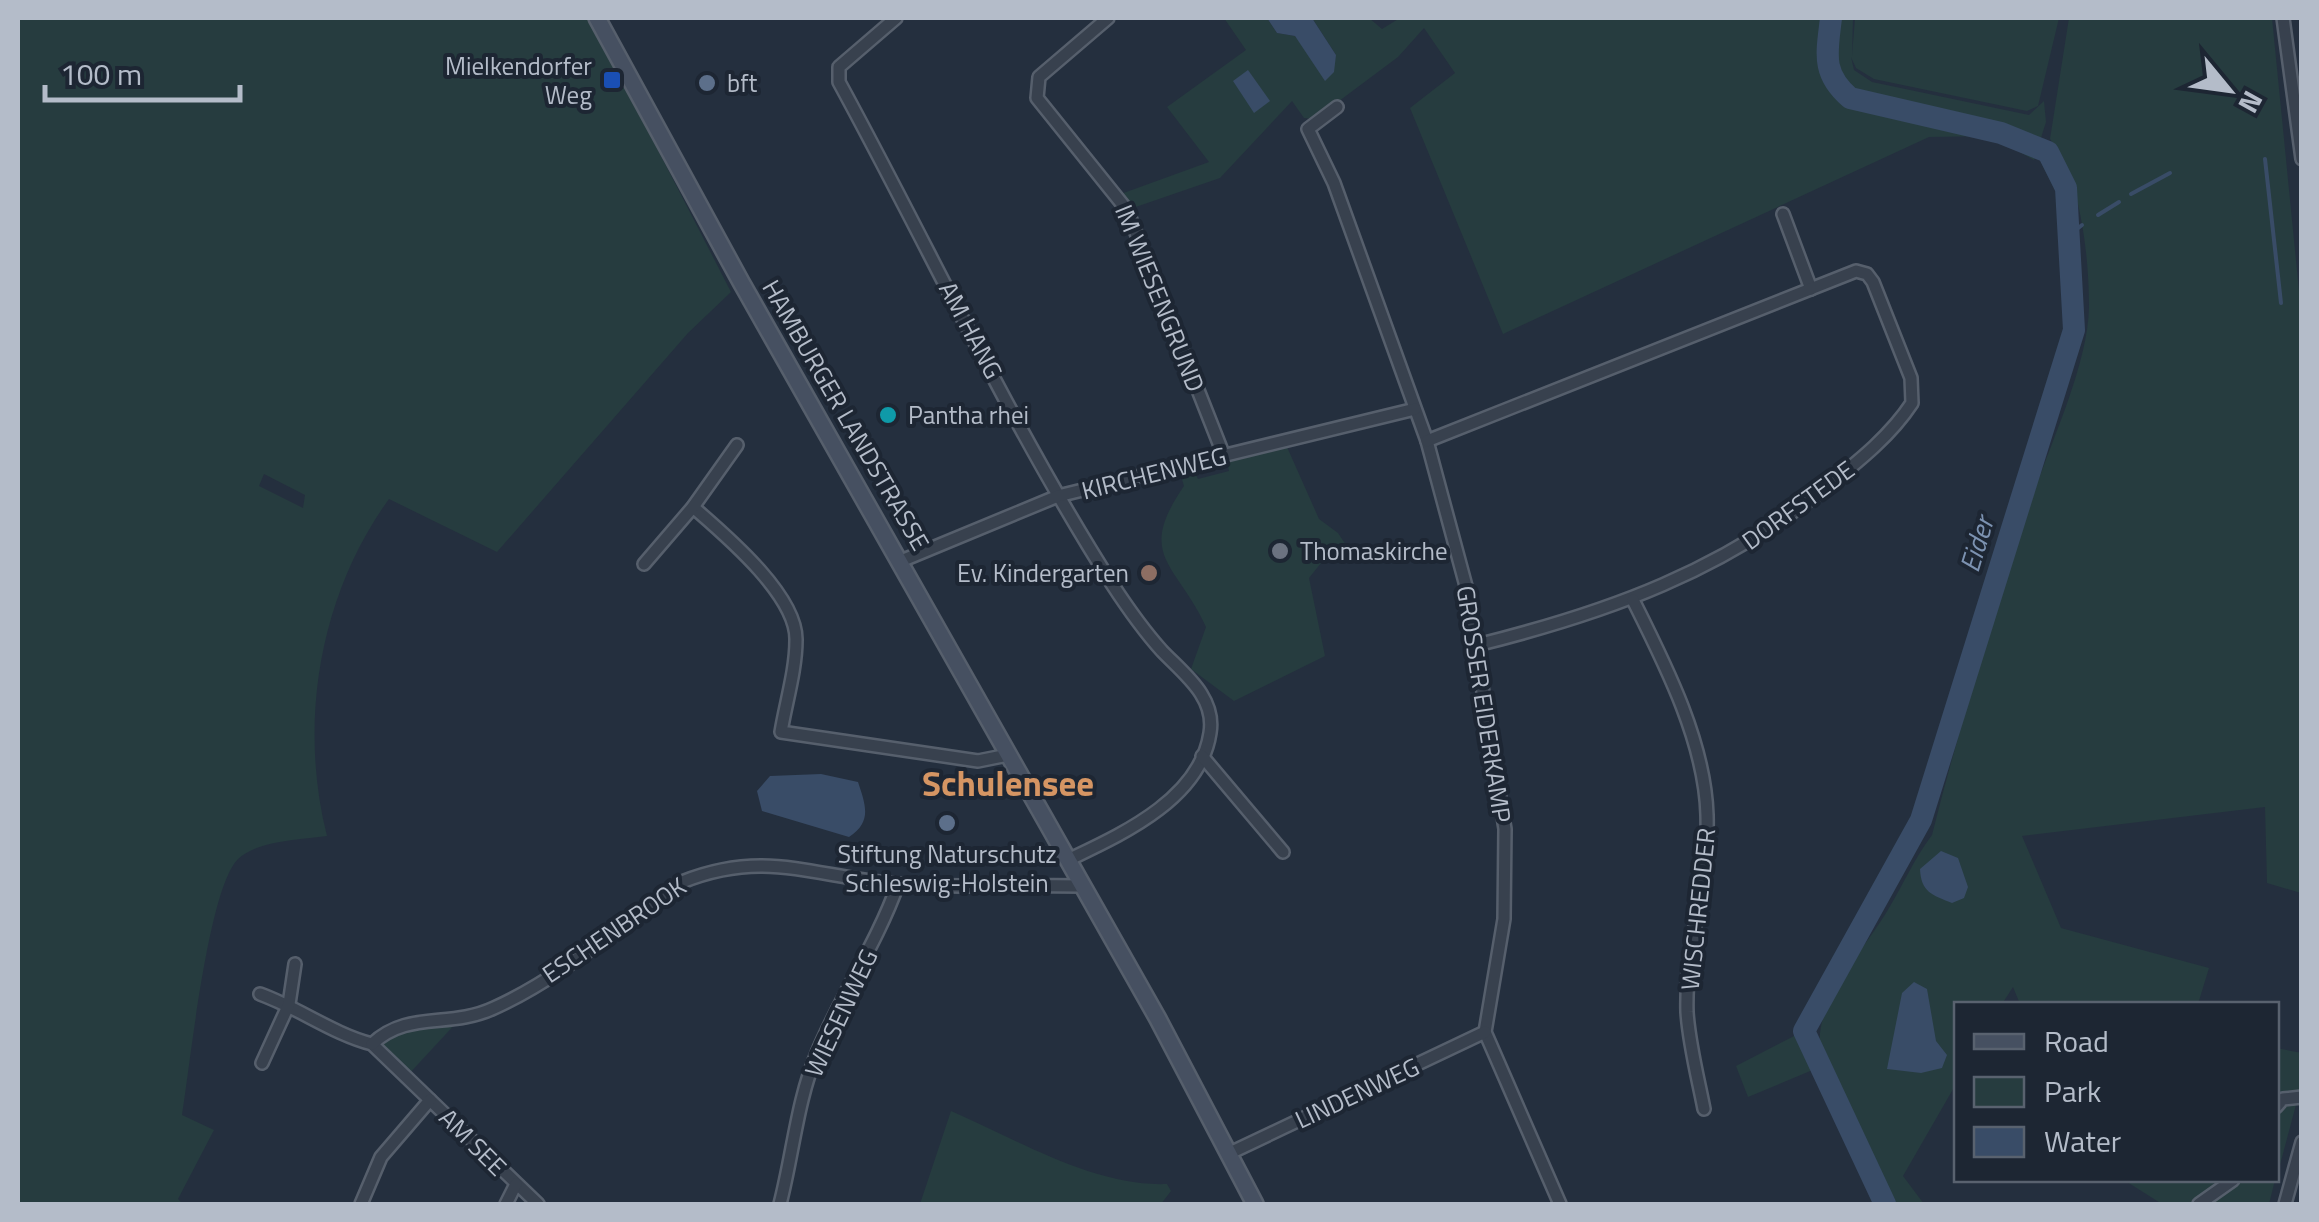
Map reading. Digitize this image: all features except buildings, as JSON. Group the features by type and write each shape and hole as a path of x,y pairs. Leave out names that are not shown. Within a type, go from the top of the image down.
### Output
{"main road":[{"name":"HAMBURGER LANDSTRASSE","path":"597,18 741,282 1083,886 1255,1204"}],"street":[{"name":"AM HANG","path":"896,18 839,67 837,76 1058,496 1125,603 1206,701 1211,731 1202,756"},
{"name":"IM WIESENGRUND","path":"1108,18 1039,77 1037,98 1127,210 1224,456"},
{"path":"2283,18 2302,159"},
{"name":"GROSSER EIDERKAMP","path":"1337,108 1308,130 1334,183 1428,440 1477,646 1505,829 1504,919 1485,1032"},
{"path":"1783,214 1811,289"},
{"name":"DORFSTEDE","path":"1428,440 1856,271 1867,274 1911,378 1912,403 1860,460 1759,536 1634,600 1477,646"},
{"name":"KIRCHENWEG","path":"901,561 1058,496 1415,409"},
{"path":"644,564 693,507 737,445"},
{"path":"693,507 749,559 790,616 797,637 781,732 978,761 1008,755"},
{"name":"WISCHREDDER","path":"1634,600 1678,704 1700,770 1707,811 1707,854 1688,1013 1704,1110"},
{"path":"1068,860 1122,834 1165,805 1202,756 1283,852"},
{"name":"ESCHENBROOK","path":"372,1044 405,1022 458,1021 496,1008 682,882 710,871 775,864 898,884 1083,886"},
{"name":"WIESENWEG","path":"780,1204 796,1124 818,1052 868,957 898,884"},
{"path":"262,1063 288,1004 295,964"},
{"path":"260,994 288,1004 351,1039 372,1044"},
{"path":"1485,1032 1560,1204"},
{"name":"LINDENWEG","path":"1230,1154 1485,1032"},
{"name":"AM SEE","path":"372,1044 538,1204"},
{"path":"2279,1104 2283,1099 2302,1096"},
{"name":"AM SEE","path":"361,1204 381,1157 430,1100"},
{"path":"2285,1204 2302,1142"},
{"path":"2199,1204 2230,1182"},
{"name":"AM SEE","path":"506,1204 516,1184"}],"green space":[{"path":"18,18 590,18 731,292 688,333 497,552 389,499 346,576 321,660 315,749 327,836 280,842 246,853 227,877 218,905 202,980 182,1115 214,1130 178,1199 183,1204 18,1204","holes":["264,474 305,495 303,508 259,486"]},
{"path":"1224,18 1267,18 1277,33 1295,36 1320,67 1336,55 1312,18 1369,18 1382,29 1400,18 1853,18 1852,56 1855,18 2059,18 2038,106 2027,111 1874,79 1856,68 1851,57 1854,70 1872,82 2029,115 2044,101 2046,122 2034,160 1991,136 1929,137 1503,334 1410,108 1455,73 1424,28 1398,57 1315,119 1304,118 1292,101 1220,178 1127,210 1118,195 1209,162 1167,107 1246,50"},
{"path":"2069,18 2272,18 2302,321 2301,893 2267,883 2265,807 2022,836 2061,928 2209,968 2199,1002 2019,1002 2013,987 2003,1002 1954,1002 1954,1087 1903,1176 1924,1204 1895,1204 1823,1058 1821,1027 1845,973 1932,835 1994,619 2083,352 2089,307 2085,242 2069,175 2050,139"},
{"path":"1287,447 1319,519 1338,533 1346,545 1325,558 1309,578 1325,656 1234,701 1191,669 1206,627 1166,559 1163,529 1184,486 1181,476 1195,473 1198,479 1229,471 1227,461"},
{"path":"458,1021 407,1076 372,1044 388,1029"},
{"path":"1800,1033 1815,1069 1748,1097 1736,1066"},
{"path":"2279,1049 2302,1053 2301,1086 2279,1168"},
{"path":"951,1111 1084,1170 1139,1183 1167,1184 1171,1191 1161,1204 920,1204"},
{"path":"2127,1182 2274,1182 2269,1204 2162,1204"}],"water":[{"path":"1267,18 1312,18 1336,55 1334,72 1325,81 1295,36 1277,33"},
{"path":"1248,70 1270,101 1254,113 1233,81"},
{"path":"821,774 858,782 865,813 861,825 849,837 762,811 757,791 770,776"},
{"path":"1941,851 1958,858 1968,887 1964,898 1952,903 1929,892 1921,877 1920,869"},
{"path":"1914,982 1927,989 1936,1041 1947,1055 1942,1068 1921,1073 1887,1069 1902,993"}],"waterway":[{"name":"Eider","path":"1831,18 1830,71 1850,98 2001,133 2048,152 2066,188 2074,330 1921,820 1804,1031 1885,1204"},
{"path":"2265,159 2281,303"},
{"path":"2131,194 2170,173"},
{"path":"2098,215 2119,202"},
{"path":"2072,233 2082,225"}],"place":[{"name":"Mielkendorfer Weg","path":"612,80"},
{"name":"bft","path":"707,83"},
{"name":"Pantha rhei","path":"888,415"},
{"name":"Thomaskirche","path":"1280,551"},
{"name":"Ev. Kindergarten","path":"1149,573"},
{"name":"Stiftung Naturschutz Schleswig-Holstein","path":"947,823"}],"district":[{"name":"Schulensee","path":"1008,783"}]}
